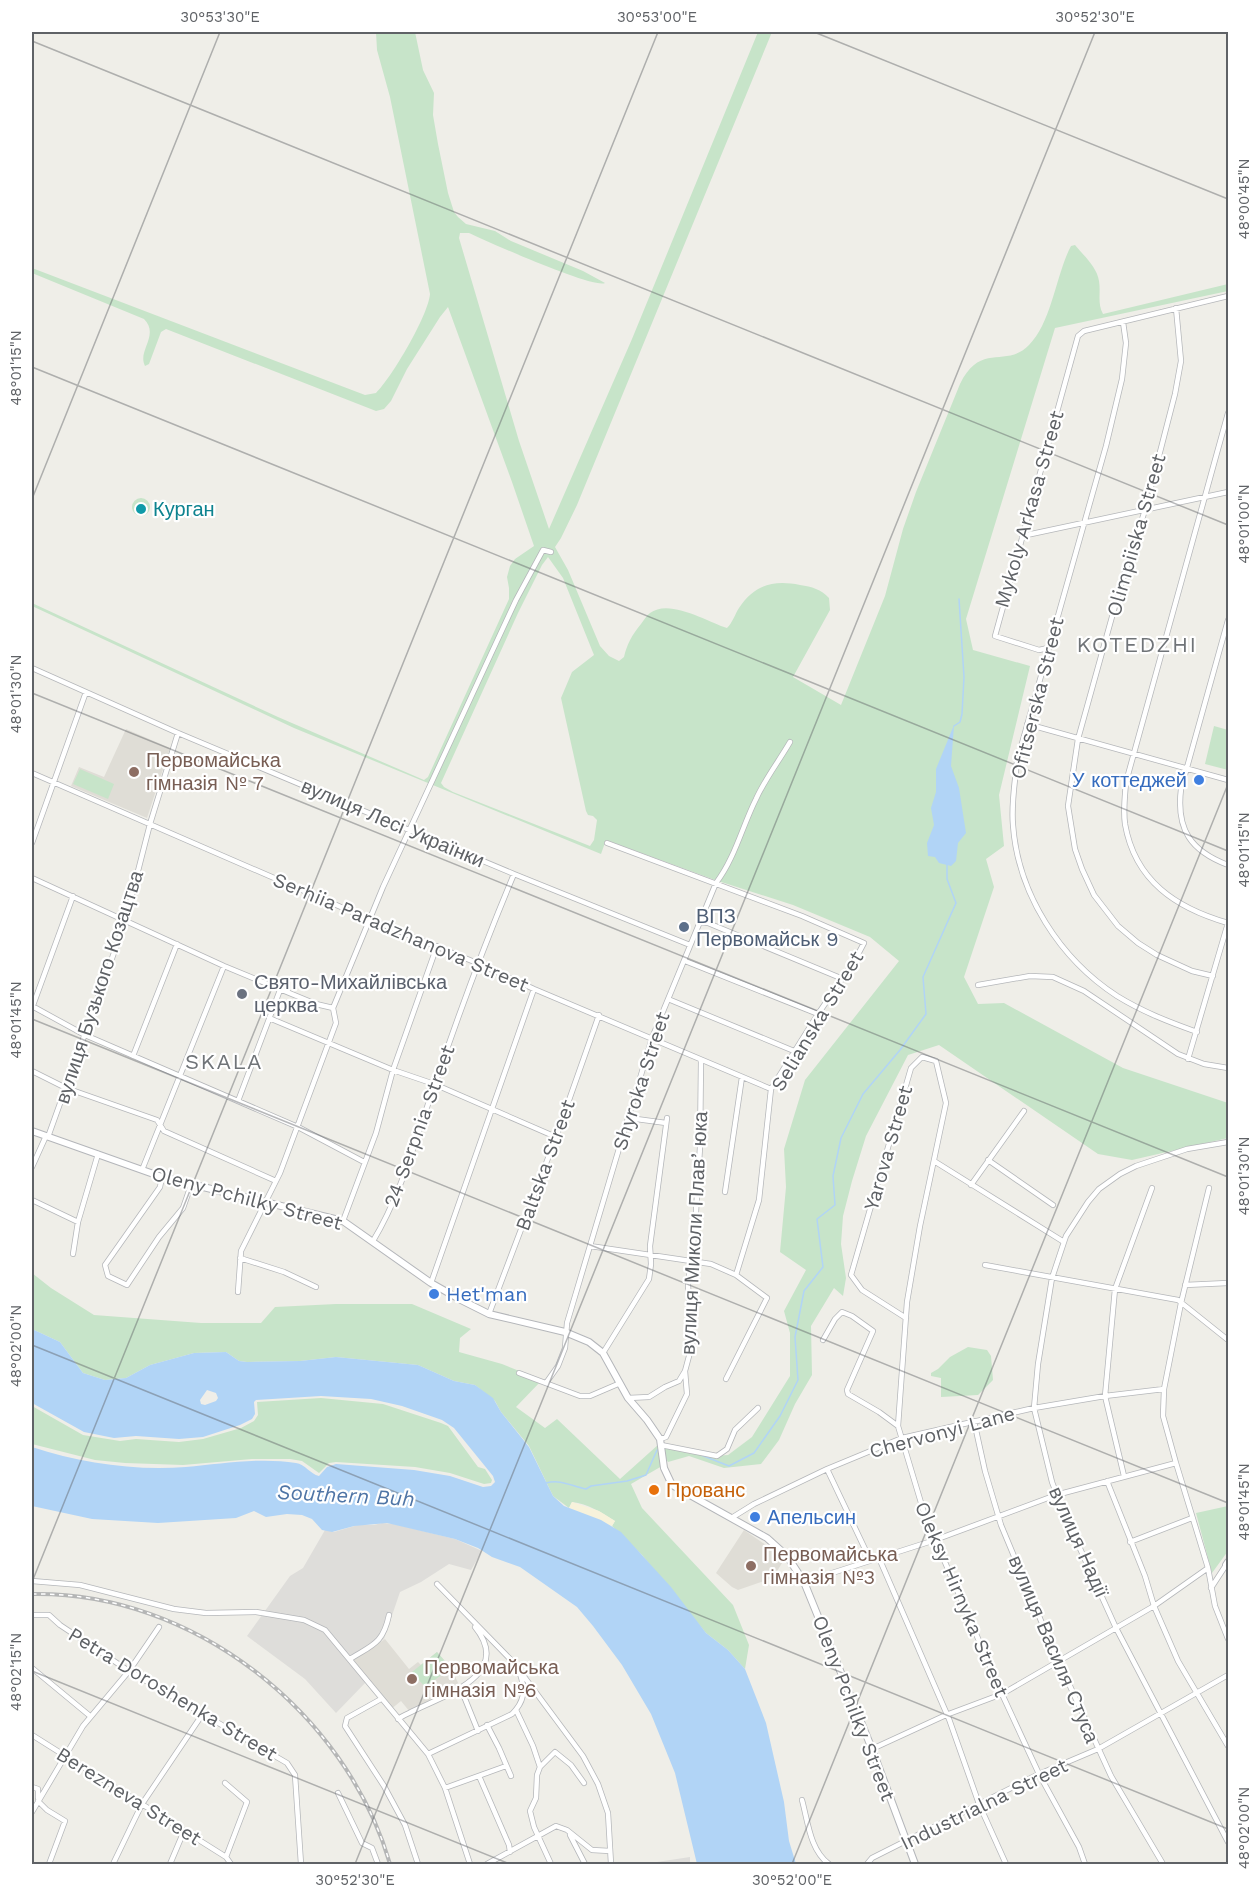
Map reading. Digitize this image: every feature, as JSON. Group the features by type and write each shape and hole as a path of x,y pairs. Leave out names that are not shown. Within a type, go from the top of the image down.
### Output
{"street":[{"path":"1123,322 1176,308 1228,298"},
{"name":"Olimpiiska Street","path":"1176,308 1181,361 1175,394 1078,739 1068,806 1075,849 1082,869 1094,895 1118,926 1138,944 1174,964 1213,976"},
{"name":"Mykoly Arkasa Street","path":"1048,648 1039,650 995,636 1078,336 1084,331 1123,322"},
{"name":"Ofitserska Street","path":"1123,322 1126,343 1122,380 1017,761 1013,795 1013,825 1018,862 1038,910 1068,952 1085,971 1101,984 1148,1013 1197,1032"},
{"path":"1188,1059 1228,922 1198,914 1157,888 1133,852 1125,822 1124,805 1126,782 1228,413"},
{"path":"1022,536 1228,492"},
{"path":"238,1292 241,1251 276,1180 298,1127 336,1023 333,1008 383,887 516,600 543,550 551,552"},
{"path":"1228,620 1181,789 1179,806 1185,831 1197,849 1228,865"},
{"name":"вулиця Лесі Українки","path":"32,668 178,733 690,945"},
{"path":"32,843 86,692"},
{"path":"1027,724 1228,780"},
{"name":"вулиця Бузького Козацтва","path":"47,1137 124,922 150,824 178,733"},
{"name":"Shyroka Street","path":"546,1383 558,1366 565,1348 565,1332 652,1038 716,884 734,851 756,798 790,742"},
{"name":"Serhiia Paradzhanova Street","path":"32,773 771,1089"},
{"path":"608,843 716,884"},
{"name":"24 Serpnia Street","path":"374,1241 402,1180 477,963 514,874"},
{"path":"32,878 224,966 316,1004 333,1008"},
{"name":"Selianska Street","path":"716,884 802,916 864,943 771,1089 759,1200 736,1275"},
{"path":"73,896 32,1007 85,1035 298,1127 364,1162"},
{"path":"700,922 708,923 843,979"},
{"path":"133,1056 177,944"},
{"path":"344,1221 376,1133 393,1070 437,946"},
{"path":"685,961 818,1014"},
{"path":"142,1170 224,966"},
{"path":"978,985 1030,976 1053,977 1084,991 1099,1003 1128,1019 1188,1059 1228,1068"},
{"path":"431,1283 534,989"},
{"path":"238,1101 280,990"},
{"path":"668,999 794,1051"},
{"name":"Baltska Street","path":"489,1314 599,1016"},
{"path":"269,1018 393,1070 434,1084 556,1137"},
{"name":"Yarova Street","path":"906,1318 862,1290 851,1275 911,1068 922,1057 936,1061 939,1079"},
{"name":"вулиця Миколи Плавʼюка","path":"661,1442 666,1437 687,1394 686,1371 692,1345 688,1285 700,1147 701,1059"},
{"path":"32,1071 66,1088 157,1120 164,1131 276,1180"},
{"path":"725,1192 742,1077"},
{"name":"Oleksy Hirnyka Street","path":"939,1079 946,1103 920,1226 906,1318 898,1426 925,1516 1039,1774 1086,1864"},
{"path":"971,1185 1024,1111"},
{"path":"603,1353 649,1279 651,1264 650,1256 666,1120 629,1118"},
{"name":"Oleny Pchilky Street","path":"32,1131 162,1177 344,1221 431,1283 461,1300 489,1314 565,1332 589,1342 603,1353 618,1384 647,1420 661,1442 664,1468 672,1485 767,1538 787,1556 804,1582 872,1749 915,1864"},
{"path":"32,1167 47,1137"},
{"name":"вулиця Надії","path":"1228,1142 1187,1149 1136,1166 1099,1189 1088,1202 1073,1223 1052,1278 1034,1408 1056,1495 1116,1628 1228,1842"},
{"path":"73,1254 78,1222 98,1154"},
{"path":"988,1160 1053,1204"},
{"path":"934,1161 1064,1242"},
{"path":"162,1177 160,1186 149,1204 105,1265 108,1275 127,1285 159,1237 183,1208 191,1185"},
{"path":"1124,1476 1105,1396 1115,1289 1152,1188"},
{"path":"1209,1188 1181,1303 1164,1389 1163,1416 1208,1568 1215,1606 1228,1639"},
{"path":"32,1200 78,1222"},
{"path":"590,1245 711,1264 736,1275 767,1298 726,1379"},
{"path":"240,1258 284,1272 316,1287"},
{"path":"985,1265 1178,1300 1228,1340"},
{"path":"1185,1285 1228,1283"},
{"path":"823,1340 835,1318 842,1312 852,1316 873,1331 847,1390 848,1394 898,1426"},
{"name":"вулиця Миколи Плавʼюка","path":"628,1398 650,1397 679,1381 686,1371"},
{"path":"519,1373 580,1396 590,1396 618,1384"},
{"name":"Chervonyi Lane","path":"733,1517 754,1504 827,1468 902,1438 1034,1408 1164,1389"},
{"path":"661,1442 717,1456 727,1449 735,1430 758,1408"},
{"name":"вулиця Василя Стуса","path":"974,1421 998,1516 1058,1660 1121,1794 1163,1864"},
{"path":"804,1582 936,1540 1056,1495 1176,1463"},
{"path":"827,1468 869,1561"},
{"path":"1107,1481 1145,1576 1154,1606 1178,1661 1228,1746"},
{"path":"1130,1542 1192,1518"},
{"path":"879,1558 958,1743 979,1804 1006,1864"},
{"path":"1211,1588 1228,1565"},
{"path":"872,1749 946,1715 1002,1694 1154,1606 1208,1568"},
{"path":"32,1581 80,1585 171,1609 206,1613 256,1612 304,1620 325,1630 428,1754 445,1788 468,1864"},
{"path":"398,1719 461,1689 475,1679 486,1659 483,1640 478,1631 437,1584"},
{"name":"Petra Doroshenka Street","path":"32,1615 49,1615 60,1625 129,1671 204,1712 287,1763 295,1775 301,1864"},
{"path":"350,1659 380,1640 386,1630 389,1615"},
{"path":"470,1620 488,1635 514,1663 583,1756 598,1784 608,1813 610,1864"},
{"path":"32,1812 64,1755 90,1716 129,1671 159,1627"},
{"path":"428,1754 512,1714 521,1705 525,1692 514,1663"},
{"path":"32,1668 90,1716"},
{"name":"Industrialna Street","path":"867,1864 872,1858 1039,1774 1098,1749 1228,1675"},
{"path":"461,1689 478,1731"},
{"path":"381,1699 347,1718 345,1726 384,1786 405,1825 418,1864"},
{"path":"516,1710 540,1767"},
{"path":"112,1864 142,1804 204,1712"},
{"path":"487,1725 511,1776"},
{"name":"Berezneva Street","path":"32,1735 226,1857 231,1864"},
{"path":"551,1864 537,1836 530,1811 536,1798 537,1775 540,1767 555,1752 572,1765 584,1784"},
{"path":"445,1788 506,1766"},
{"path":"479,1776 494,1807 510,1852"},
{"name":"Berezneva Street","path":"225,1783 247,1802 226,1857"},
{"path":"32,1786 38,1790 38,1801 47,1810 65,1821 49,1864"},
{"path":"338,1793 362,1843 372,1848 378,1864"},
{"path":"802,1800 815,1848 820,1857 829,1864"},
{"path":"486,1864 556,1826 567,1830 592,1850 610,1851"},
{"path":"567,1830 585,1864"},
{"path":"170,1864 184,1832"}],"shaded area":[{"name":"Первомайська гімназія № 7","path":"126,729 170,748 147,818 71,786 79,767 104,777"},
{"path":"382,1523 455,1539 482,1551 471,1570 449,1564 400,1592 384,1639 352,1659 367,1681 336,1713 305,1679 247,1636 290,1576 303,1568 325,1530 334,1532 358,1525"},
{"name":"Первомайська гімназія №3","path":"744,1530 785,1558 773,1578 738,1590 716,1573"},
{"name":"Первомайська гімназія №6","path":"385,1639 409,1669 418,1662 421,1665 437,1652 451,1668 461,1689 410,1712 401,1701 390,1710 353,1660"},
{"path":"690,1857 690,1864 644,1864"}],"green space":[{"path":"376,32 415,32 423,70 434,93 433,115 438,144 448,193 458,217 466,224 495,231 511,241 583,271 605,283 582,279 540,264 469,233 460,233 459,238 519,441 549,529 632,339 758,32 772,32 577,505 555,547 568,570 600,646 609,656 619,661 624,657 630,640 645,618 658,609 678,610 727,628 745,600 758,589 782,583 804,586 823,592 829,598 830,610 793,677 841,705 885,596 903,529 916,492 960,384 976,363 1020,352 1029,345 1043,324 1071,246 1075,245 1096,271 1103,314 1228,284 1228,291 1055,328 966,619 973,650 1030,666 999,795 1004,846 986,859 994,887 964,977 978,1004 1004,1003 1123,1068 1228,1103 1228,1138 1132,1160 1098,1154 939,1045 908,1055 866,1136 852,1181 843,1216 841,1244 846,1278 843,1296 834,1288 811,1326 812,1375 795,1404 779,1440 761,1464 724,1468 689,1456 668,1462 664,1455 664,1445 714,1456 728,1455 752,1437 790,1376 790,1333 784,1311 806,1270 780,1252 786,1187 784,1149 805,1080 899,961 870,937 793,905 715,880 606,840 601,854 294,728 32,606 32,603 278,717 424,780 428,777 509,599 507,577 510,566 515,559 534,546 448,307 407,369 391,401 384,409 376,411 166,329 161,332 149,364 145,366 143,360 150,331 144,319 32,273 32,268 365,395 376,393 408,346 423,316 430,294 390,97 377,50","holes":["548,557 563,578 594,655 572,672 561,698 586,811 588,815 597,820 594,840 590,846 453,792 441,783 518,613"]},
{"path":"141,498 147,501 150,507 147,513 141,516 135,513 132,507 135,501"},
{"path":"1214,726 1228,730 1228,770 1205,764"},
{"path":"80,769 114,784 108,799 73,784"},
{"path":"32,1273 94,1315 201,1323 261,1323 275,1307 412,1304 471,1329 460,1338 459,1352 502,1364 542,1380 516,1407 545,1428 557,1419 620,1479 659,1444 662,1466 631,1484 642,1508 733,1605 749,1645 745,1669 728,1650 706,1633 642,1555 612,1526 615,1521 584,1505 572,1502 569,1508 553,1496 529,1446 501,1412 495,1401 475,1385 454,1381 418,1365 336,1357 300,1361 247,1362 239,1361 226,1352 194,1353 150,1365 126,1378 105,1380 83,1373 60,1342 32,1329"},
{"path":"968,1347 987,1350 991,1356 993,1380 978,1395 941,1397 941,1378 931,1376 931,1373 950,1357"},
{"path":"321,1398 383,1404 448,1426 478,1467 485,1469 492,1480 491,1483 484,1484 450,1473 415,1467 336,1462 329,1463 319,1473 302,1461 290,1459 252,1459 183,1465 125,1463 95,1460 32,1444 32,1406 83,1435 120,1441 136,1439 179,1442 203,1439 241,1428 254,1421 258,1415 257,1402"},
{"path":"1228,1506 1228,1551 1212,1573 1196,1513"},
{"path":"437,1652 451,1668 425,1687 412,1672"}],"sand":[{"path":"572,1502 599,1511 615,1521 612,1526 569,1508"}],"water":[{"path":"954,725 951,766 959,788 966,833 958,843 956,861 951,866 939,863 935,857 928,856 927,843 934,825 931,808 936,792 936,769"},
{"name":"Southern Buh","path":"32,1329 60,1342 83,1373 105,1380 126,1378 150,1365 194,1353 226,1352 239,1361 247,1362 300,1361 336,1357 418,1365 454,1381 475,1385 493,1398 501,1412 529,1447 553,1496 564,1506 601,1520 621,1532 671,1587 706,1633 728,1650 745,1669 766,1723 784,1802 789,1841 796,1864 697,1864 675,1773 651,1714 622,1665 577,1607 520,1567 492,1557 478,1548 455,1539 387,1523 354,1526 332,1532 322,1530 312,1519 302,1515 287,1514 266,1517 254,1511 236,1518 158,1523 92,1519 32,1506 32,1447 69,1457 127,1467 166,1468 282,1461 299,1464 319,1476 327,1467 336,1464 414,1470 450,1476 483,1487 491,1486 495,1482 493,1476 454,1428 442,1420 402,1406 371,1399 321,1396 256,1400 254,1402 255,1414 252,1419 203,1437 114,1438 84,1432 32,1403","holes":["207,1390 216,1393 218,1398 216,1401 201,1404 200,1400"]}],"waterway":[{"path":"954,726 960,722 962,714 964,677 959,599"},
{"path":"701,1455 729,1466 754,1453 780,1416 798,1380 795,1337 804,1291 823,1267 817,1219 835,1205 833,1176 841,1138 863,1094 900,1050 926,1014 923,977 956,903 947,879 947,864"},
{"path":"546,1483 561,1482 586,1489 591,1486 627,1481 646,1475 657,1450"}],"railway":[{"path":"32,1594 92,1599 149,1614 204,1638 254,1671 300,1711 338,1757 369,1809 390,1864"}],"place":[{"name":"Курган","path":"141,509"},
{"name":"Первомайська гімназія № 7","path":"134,772"},
{"name":"У коттеджей","path":"1199,780"},
{"name":"ВПЗ Первомайськ 9","path":"684,927"},
{"name":"Свято-Михайлівська церква","path":"242,994"},
{"name":"Het'man","path":"434,1294"},
{"name":"Прованс","path":"654,1490"},
{"name":"Апельсин","path":"755,1517"},
{"name":"Первомайська гімназія №3","path":"751,1566"},
{"name":"Первомайська гімназія №6","path":"412,1679"}],"district":[{"name":"KOTEDZHI","path":"1137,644"},
{"name":"SKALA","path":"224,1061"}]}
